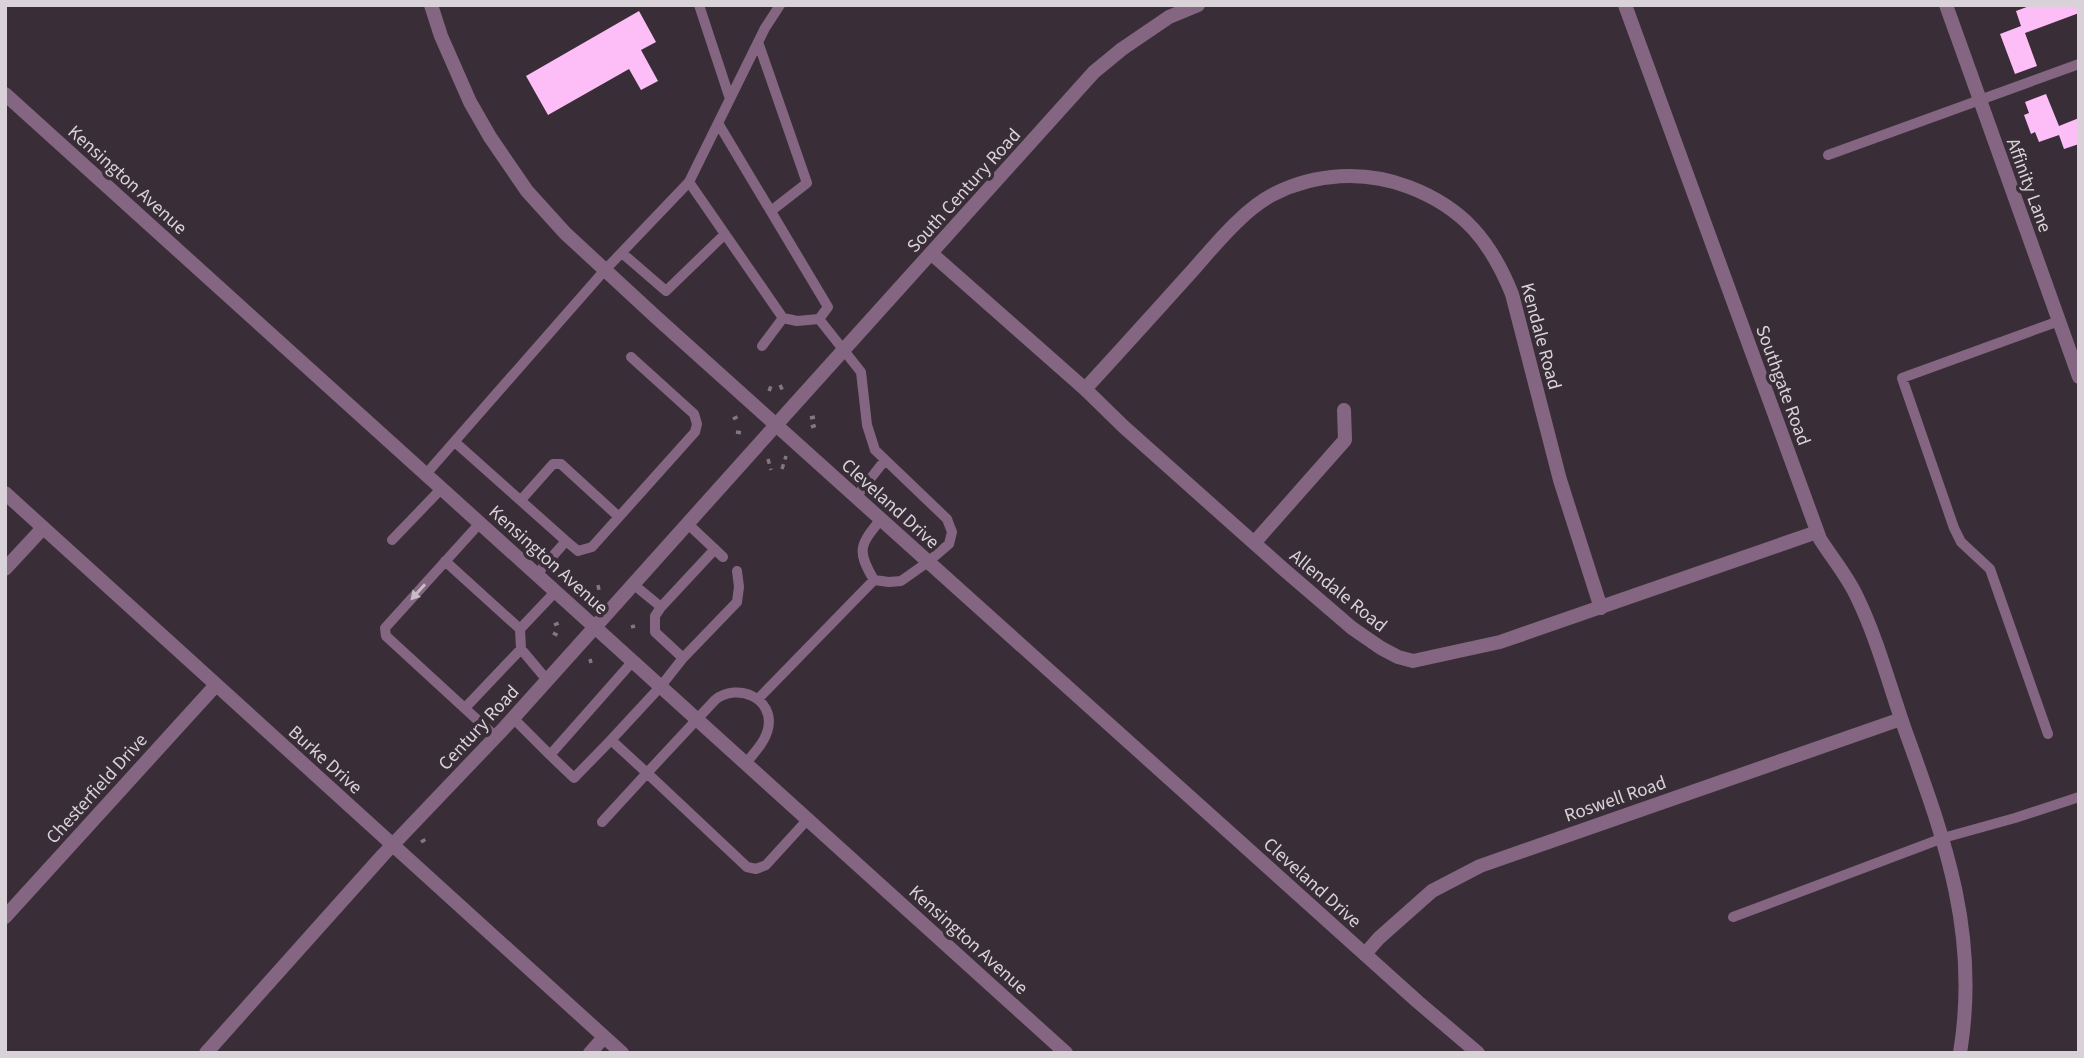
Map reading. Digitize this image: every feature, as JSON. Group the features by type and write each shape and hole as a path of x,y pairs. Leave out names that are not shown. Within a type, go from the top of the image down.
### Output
{"street":[{"name":"Cleveland Drive","path":"431,5 441,36 470,102 490,138 527,191 565,233 928,562 1478,1053"},
{"name":"South Century Road","path":"776,425 1094,72 1167,11 1198,5"},
{"name":"Southgate Road","path":"1625,5 1817,532 1857,596 1881,657 1943,838 1959,906 1966,965 1960,1053"},
{"name":"Affinity Lane","path":"1946,5 2077,369"},
{"name":"Kensington Avenue","path":"5,93 1066,1053"},
{"name":"Kendale Road","path":"1085,389 1241,218 1272,195 1294,185 1340,176 1370,177 1420,191 1446,205 1467,222 1486,242 1500,266 1512,295 1560,480 1601,608"},
{"name":"Allendale Road","path":"932,254 1352,628 1398,657 1413,660 1500,642 1817,532"},
{"path":"1254,543 1345,440 1344,410"},
{"name":"Century Road","path":"206,1053 393,845 496,737 776,425"},
{"name":"Burke Drive","path":"5,493 622,1053"},
{"path":"5,569 43,528"},
{"name":"Chesterfield Drive","path":"5,917 216,685"},
{"name":"Roswell Road","path":"1365,954 1432,891 1480,866 1901,719"},
{"path":"590,1053 604,1037"}],"lane":[{"path":"699,5 730,99"},
{"path":"426,474 456,443 604,271 690,182 758,42 780,5"},
{"path":"758,42 807,183 771,211"},
{"path":"1828,155 2079,64"},
{"path":"690,182 783,318 797,321 819,319 828,307 718,124"},
{"path":"622,253 666,291 725,234"},
{"path":"762,346 783,318"},
{"path":"819,319 861,372 867,425 875,450 947,519 952,532 949,544 901,581 874,580"},
{"path":"2048,734 1990,569 1961,541 1954,528 1902,378 2059,321"},
{"path":"456,443 579,551 592,547 695,432 697,424 694,414 631,357"},
{"path":"856,497 885,460"},
{"path":"521,500 553,464 561,464 619,517"},
{"path":"392,540 442,488"},
{"path":"874,580 865,565 863,540 881,519"},
{"path":"480,523 385,628 386,635 496,737"},
{"path":"683,658 655,632 656,616 661,607 719,553 688,524"},
{"path":"537,574 566,541"},
{"path":"445,561 520,629 521,649 547,680"},
{"path":"513,718 575,778 737,602 737,571"},
{"path":"758,699 874,580"},
{"path":"633,584 661,607"},
{"path":"520,629 556,591"},
{"path":"465,708 521,649"},
{"path":"550,755 633,661"},
{"path":"602,822 715,700 727,692 742,692 758,699 766,711 768,728 762,743 746,763"},
{"path":"611,740 747,867 756,869 766,865 808,819"},
{"path":"1733,917 1943,838 2079,797"}],"path":[{"path":"780,385 783,391"},
{"path":"769,391 771,386"},
{"path":"733,419 741,415"},
{"path":"811,427 817,425"},
{"path":"736,432 742,433"},
{"path":"782,469 786,456"},
{"path":"768,459 771,470"},
{"path":"583,590 585,585"},
{"path":"554,625 561,622"},
{"path":"553,633 561,637"},
{"path":"421,842 428,838"}],"building":[{"path":"2032,5 2079,5 2079,13 2025,33 2037,66 2015,74 2000,34 2021,26 2016,11"},
{"path":"639,11 656,42 641,50 658,81 641,90 629,69 548,115 526,76"},
{"path":"2046,94 2059,126 2079,118 2079,144 2064,149 2059,135 2039,142 2035,132 2031,134 2024,115 2029,113 2025,102"}]}
